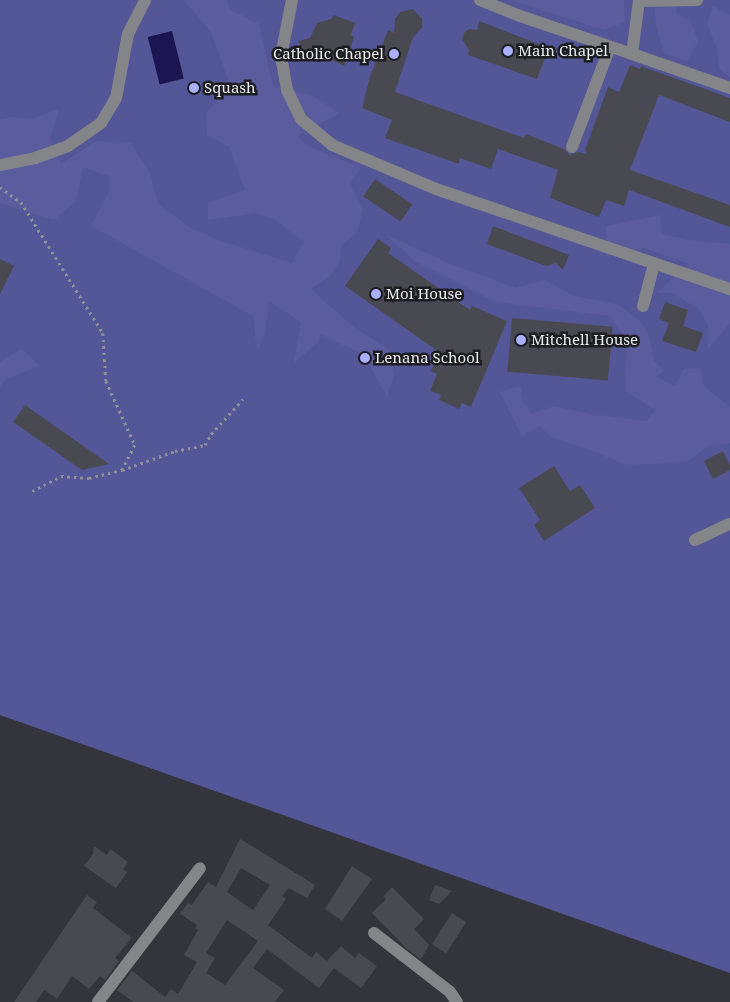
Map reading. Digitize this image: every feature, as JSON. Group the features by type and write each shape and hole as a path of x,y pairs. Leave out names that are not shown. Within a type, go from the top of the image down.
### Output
{"street":[{"path":"0,165 35,158 68,146 101,123 116,98 128,34 145,0"},
{"path":"292,0 281,56 287,90 301,119 332,145 436,188 730,289"},
{"path":"480,0 520,16 730,88"},
{"path":"632,54 639,1 697,0"},
{"path":"572,147 610,47"},
{"path":"643,306 654,264"},
{"path":"695,540 730,524"},
{"path":"98,1002 200,868"},
{"path":"374,933 450,992 457,1000 456,1002"}],"path":[{"path":"0,187 21,202 103,333 106,382 135,445 122,470"},
{"path":"32,491 61,476 89,478 122,470 175,451 205,445 211,434 243,399"}],"shaded area":[{"name":"Lenana School","path":"0,0 730,0 730,973 0,715"},
{"path":"184,0 227,0 229,9 259,24 273,87 311,95 339,113 297,136 307,145 361,168 350,183 363,210 357,232 341,246 340,261 330,276 311,289 356,329 390,350 394,375 387,397 364,355 320,334 318,342 294,363 301,322 269,301 265,334 257,351 253,316 91,226 110,189 109,176 83,167 76,201 54,220 0,203 0,119 15,117 31,119 59,109 50,139 61,164 96,141 131,143 150,173 158,204 191,228 221,241 292,263 303,242 274,219 256,213 208,220 208,203 245,190 229,147 207,135 206,113 231,88 211,32"},
{"path":"512,0 624,0 625,22 604,30"},
{"path":"654,0 678,0 676,14 691,21 698,42 687,61 664,53 656,25"},
{"path":"713,6 730,15 730,77 719,68 717,49 707,24"},
{"path":"172,31 184,79 160,85 148,37"},
{"path":"660,215 662,234 689,240 730,244 730,323 708,349 708,325 699,309 672,293 656,293 690,264 644,248 606,256 606,226"},
{"path":"386,235 451,264 516,288 545,280 573,296 617,304 640,321 649,335 654,361 664,371 656,377 675,386 684,369 701,368 703,385 730,407 730,443 710,445 687,462 626,465 588,449 551,437 540,426 522,436 500,392 521,386 523,402 532,414 554,406 590,414 647,421 655,410 625,391 627,340 610,316 495,302 415,261"},
{"path":"21,349 40,366 5,379 0,388 0,362"}],"building":[{"path":"413,9 422,19 422,28 413,37 395,92 524,138 526,134 564,149 570,155 578,152 587,154 585,150 608,87 619,92 630,65 640,69 641,66 730,98 730,122 659,95 630,170 730,205 730,227 629,190 624,206 606,200 599,217 550,198 558,170 498,149 491,169 460,158 459,164 385,138 392,120 362,108 370,77 388,30 394,33 395,19 400,12"},
{"path":"334,15 355,23 351,35 354,37 344,66 316,52 307,57 298,41 310,38 317,23 331,19"},
{"name":"Main Chapel","path":"479,21 549,48 537,79 468,55 469,50 462,39 464,33 469,29 477,30"},
{"path":"375,179 412,204 401,222 363,196"},
{"path":"493,226 569,255 563,270 556,263 546,266 487,244"},
{"path":"378,239 391,248 388,253 470,310 472,306 507,321 471,407 462,403 459,409 439,400 441,395 430,391 437,374 431,371 439,352 345,286"},
{"path":"0,259 14,266 0,294"},
{"path":"665,302 688,310 683,326 703,333 696,352 662,341 669,323 659,319"},
{"name":"Mitchell House","path":"512,318 613,327 608,381 507,372"},
{"path":"25,405 109,464 82,470 13,422"},
{"path":"723,451 730,465 730,470 713,479 704,461"},
{"path":"554,466 570,491 580,485 595,508 544,541 534,525 540,520 519,488"},
{"path":"240,839 315,885 307,898 289,888 282,896 286,899 268,925 312,958 316,952 327,961 341,946 355,958 359,953 377,966 361,988 334,968 319,988 267,949 253,968 284,990 275,1002 133,1002 117,990 132,971 165,997 171,989 178,994 197,962 184,955 198,930 195,928 197,925 180,914 188,903 192,905 208,882 216,887","holes":["241,868 270,885 253,910 227,892","227,920 258,941 225,985 206,973 215,958 206,953"]},
{"path":"94,846 107,855 110,849 128,862 123,869 127,872 116,888 84,866 93,854"},
{"path":"352,866 372,879 342,921 325,909"},
{"path":"435,885 452,891 439,904 429,900"},
{"path":"392,887 424,919 414,929 429,945 421,959 406,948 372,913 386,899 383,897"},
{"path":"87,895 97,902 93,908 132,938 115,958 119,961 105,980 100,976 89,989 72,976 57,999 44,990 36,1002 14,1002"},
{"path":"452,913 466,922 446,953 432,944"}],"place":[{"name":"Main Chapel","path":"508,51"},
{"name":"Catholic Chapel","path":"394,54"},
{"name":"Squash","path":"194,88"},
{"name":"Moi House","path":"376,294"},
{"name":"Mitchell House","path":"521,340"},
{"name":"Lenana School","path":"365,358"}]}
